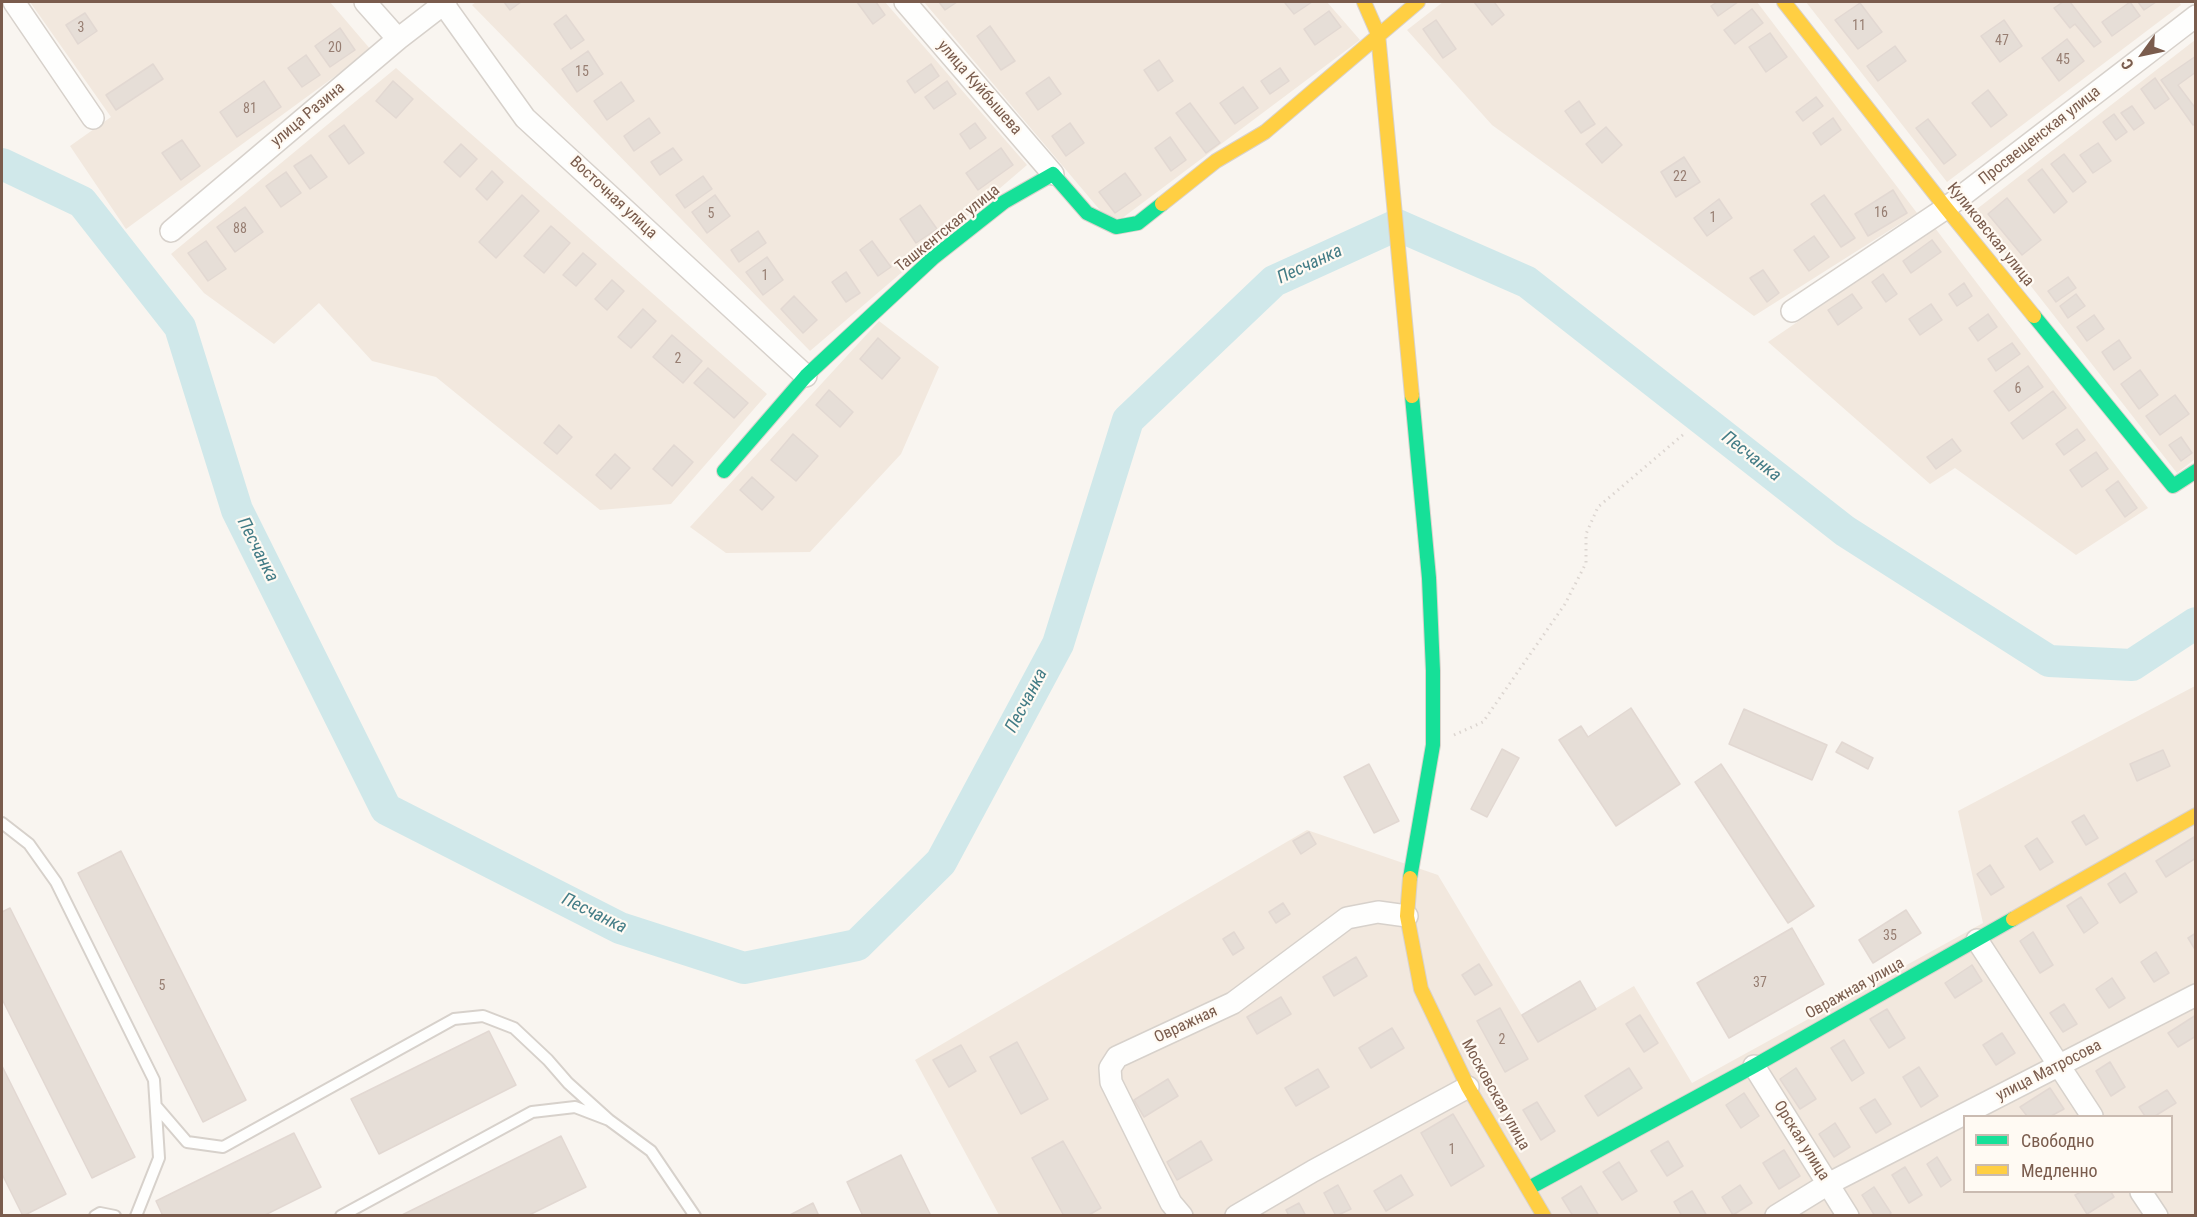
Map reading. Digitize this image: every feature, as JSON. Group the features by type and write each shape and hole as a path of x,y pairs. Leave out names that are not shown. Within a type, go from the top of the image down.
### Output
{"street":[{"path":"14,2 93,118"},
{"path":"365,2 398,39"},
{"name":"улица Разина","path":"171,231 444,2"},
{"name":"Восточная улица","path":"444,2 525,118 806,376"},
{"name":"улица Куйбышева","path":"905,2 1053,174"},
{"name":"Московская улица","path":"1364,2 1378,34 1429,578 1433,745 1410,871 1407,916 1421,989 1468,1087 1544,1215"},
{"path":"1053,174 1087,213 1116,227 1138,223 1216,161 1265,132 1418,2"},
{"name":"Куликовская улица","path":"1784,2 1946,208 2173,486 2196,471"},
{"name":"Просвещенская улица","path":"1792,310 1946,208 2196,16"},
{"name":"Ташкентская улица","path":"724,471 806,376 933,258 1004,202 1053,174"},
{"name":"Овражная улица","path":"1529,1188 1754,1066 2196,815"},
{"name":"Овражная","path":"1182,1215 1171,1203 1111,1082 1110,1068 1117,1057 1233,1003 1347,918 1378,912 1407,916"},
{"path":"1977,940 2091,1115"},
{"name":"улица Матросова","path":"1964,1115 2196,995"},
{"name":"Орская улица","path":"1754,1066 1848,1215"},
{"path":"1236,1215 1468,1087"},
{"name":"улица Матросова","path":"1776,1215 1828,1184 1963,1115"},
{"path":"2142,1193 2157,1215"}],"lane":[{"path":"2,823 29,844 56,882 154,1080 159,1158 136,1215"},
{"path":"156,1106 187,1142 223,1147 454,1019 483,1016 514,1028 548,1060 568,1083 609,1120 651,1151 695,1215"},
{"path":"341,1215 532,1112 575,1107 609,1120"},
{"path":"95,1215 100,1213 115,1215"}],"path":[{"path":"1433,745 1483,722 1565,604 1586,563 1586,534 1598,507 1685,433"}],"shaded area":[{"path":"30,2 330,2 371,50 126,229 70,146 111,117"},
{"path":"476,2 885,2 1027,165 810,351 472,5"},
{"path":"924,2 1327,2 1360,40 1121,219 1105,216"},
{"path":"1443,2 1757,2 1917,213 1754,316 1492,125 1407,30"},
{"path":"1806,2 2179,2 2181,5 1947,182"},
{"path":"2195,40 2195,459 2177,473 1973,212"},
{"path":"396,68 767,394 671,504 600,510 436,377 372,361 319,303 274,344 204,293 171,254"},
{"path":"1935,228 2148,508 2076,555 1955,468 1930,484 1768,342"},
{"path":"879,321 939,367 901,454 810,552 726,553 690,527"},
{"path":"2195,686 2195,1215 999,1215 915,1060 1307,830 1438,875 1538,1042 1634,986 1692,1083 1983,923 1958,811"}],"building":[{"path":"504,2 521,2 510,10"},
{"path":"857,2 876,2 885,15 873,24"},
{"path":"939,2 957,2 945,10"},
{"path":"1312,2 1294,14 1285,3"},
{"path":"1474,2 1494,2 1504,15 1492,25"},
{"path":"1717,2 1738,2 1718,16 1711,6"},
{"path":"2063,2 2070,2 2101,42 2094,47 2075,24 2070,28 2054,8"},
{"path":"2130,2 2140,16 2112,36 2102,22"},
{"path":"2138,2 2156,2 2144,10"},
{"path":"1860,3 1882,32 1858,49 1835,20"},
{"path":"1752,9 1763,23 1735,44 1724,30"},
{"path":"1329,11 1341,27 1315,45 1304,29"},
{"path":"85,13 97,31 78,44 66,25"},
{"path":"566,15 584,40 571,49 554,24"},
{"path":"1436,20 1456,49 1443,58 1423,29"},
{"path":"2004,20 2022,46 2000,62 1981,36"},
{"path":"990,26 1015,61 1001,70 977,36"},
{"path":"340,28 355,50 330,67 315,46"},
{"path":"1770,33 1787,57 1766,72 1749,47"},
{"path":"2067,39 2084,61 2059,81 2042,58"},
{"path":"1895,46 1906,61 1878,81 1867,66"},
{"path":"588,51 603,74 577,92 562,69"},
{"path":"306,55 320,75 302,87 288,68"},
{"path":"2196,56 2196,72 2178,85 2196,109 2196,124 2193,125 2161,80"},
{"path":"1159,60 1173,81 1158,91 1144,70"},
{"path":"153,64 163,79 116,110 106,95"},
{"path":"931,64 939,76 915,93 907,81"},
{"path":"1280,68 1289,81 1270,94 1261,81"},
{"path":"1049,77 1061,94 1038,110 1026,93"},
{"path":"2155,78 2169,99 2155,109 2141,89"},
{"path":"264,81 281,107 237,137 220,112"},
{"path":"393,81 413,99 396,118 376,101"},
{"path":"947,81 956,94 934,109 925,97"},
{"path":"621,82 634,101 607,120 594,101"},
{"path":"1243,87 1258,108 1235,124 1220,103"},
{"path":"1988,90 2007,115 1991,127 1972,103"},
{"path":"1816,97 1823,106 1803,121 1796,112"},
{"path":"1579,101 1595,124 1581,133 1565,111"},
{"path":"1190,103 1220,143 1206,153 1176,113"},
{"path":"2132,106 2144,123 2134,130 2121,113"},
{"path":"2114,114 2127,132 2116,140 2103,122"},
{"path":"649,118 660,133 634,151 624,136"},
{"path":"1833,118 1841,130 1821,145 1813,133"},
{"path":"1928,119 1956,155 1944,164 1916,128"},
{"path":"975,123 986,138 970,149 960,134"},
{"path":"1070,123 1084,143 1066,156 1052,136"},
{"path":"344,125 364,153 349,164 329,136"},
{"path":"1606,127 1622,145 1602,163 1586,144"},
{"path":"1170,137 1186,160 1171,171 1155,148"},
{"path":"182,140 200,166 181,180 162,153"},
{"path":"2098,143 2111,161 2093,173 2080,155"},
{"path":"461,144 477,159 460,177 444,162"},
{"path":"673,148 682,160 660,175 651,162"},
{"path":"1001,148 1013,165 978,190 966,173"},
{"path":"2064,154 2086,182 2073,192 2051,164"},
{"path":"311,155 327,177 310,189 294,166"},
{"path":"1684,157 1700,182 1676,197 1661,172"},
{"path":"2042,169 2067,202 2054,213 2028,180"},
{"path":"492,171 503,182 487,200 476,189"},
{"path":"286,172 301,193 281,207 266,186"},
{"path":"1125,173 1141,195 1115,213 1099,192"},
{"path":"703,176 712,189 685,208 676,195"},
{"path":"1893,190 1907,213 1868,236 1855,214"},
{"path":"522,195 539,211 496,258 479,242"},
{"path":"715,195 730,216 707,233 692,212"},
{"path":"1824,195 1855,238 1841,247 1811,204"},
{"path":"2007,198 2041,240 2022,255 1988,214"},
{"path":"1719,199 1732,218 1707,236 1694,218"},
{"path":"920,205 937,229 916,243 900,219"},
{"path":"245,207 263,232 235,252 217,227"},
{"path":"551,226 570,243 544,273 524,256"},
{"path":"758,231 766,243 739,262 731,250"},
{"path":"1814,236 1829,257 1809,271 1794,250"},
{"path":"1932,240 1941,252 1911,273 1903,261"},
{"path":"206,241 226,269 208,281 188,253"},
{"path":"872,241 891,267 878,276 860,250"},
{"path":"583,253 596,264 576,286 563,275"},
{"path":"767,257 783,280 763,295 746,272"},
{"path":"1763,270 1779,293 1767,302 1750,278"},
{"path":"846,272 860,293 846,302 832,282"},
{"path":"1883,274 1897,294 1886,302 1872,282"},
{"path":"2068,277 2076,288 2056,302 2048,291"},
{"path":"612,280 624,291 607,310 595,299"},
{"path":"1964,283 1972,296 1957,306 1949,294"},
{"path":"1852,294 1862,308 1838,325 1828,310"},
{"path":"2076,294 2085,306 2068,318 2060,306"},
{"path":"794,296 817,320 803,333 781,309"},
{"path":"1931,304 1942,320 1920,335 1909,319"},
{"path":"643,309 656,321 631,348 618,337"},
{"path":"1988,314 1997,327 1978,341 1969,328"},
{"path":"2094,315 2104,329 2087,341 2077,327"},
{"path":"672,335 702,361 683,383 653,357"},
{"path":"878,338 900,358 882,379 860,359"},
{"path":"2119,340 2131,358 2114,370 2102,352"},
{"path":"2012,343 2020,354 1996,371 1988,359"},
{"path":"2028,366 2043,387 2009,411 1994,391"},
{"path":"708,368 748,403 734,418 694,383"},
{"path":"2140,370 2158,395 2139,409 2121,384"},
{"path":"829,390 853,412 840,427 816,405"},
{"path":"2053,391 2066,408 2023,439 2011,423"},
{"path":"2175,395 2189,414 2160,435 2146,416"},
{"path":"559,425 572,437 557,454 544,443"},
{"path":"2077,429 2085,440 2064,455 2056,444"},
{"path":"793,434 818,456 796,481 771,460"},
{"path":"2181,437 2192,453 2181,461 2169,445"},
{"path":"1952,439 1961,451 1936,469 1927,457"},
{"path":"674,445 693,462 672,486 653,469"},
{"path":"2096,452 2108,469 2082,487 2070,470"},
{"path":"615,454 630,468 611,489 596,475"},
{"path":"752,477 774,497 762,510 740,490"},
{"path":"2118,481 2137,508 2125,517 2106,490"},
{"path":"1631,708 1680,784 1616,826 1559,740 1581,726 1588,737"},
{"path":"1744,709 1827,745 1812,780 1729,744"},
{"path":"1842,742 1873,758 1868,769 1836,752"},
{"path":"1502,749 1519,758 1487,817 1471,809"},
{"path":"2163,750 2170,766 2137,781 2130,764"},
{"path":"1369,764 1399,821 1374,833 1344,777"},
{"path":"1721,764 1814,906 1788,923 1695,782"},
{"path":"2084,815 2098,838 2086,845 2072,822"},
{"path":"1309,832 1316,844 1301,854 1293,841"},
{"path":"2194,837 2196,858 2166,877 2156,861"},
{"path":"2037,838 2053,862 2040,870 2025,846"},
{"path":"121,851 246,1100 203,1122 78,873"},
{"path":"1990,865 2004,887 1991,895 1977,874"},
{"path":"2125,873 2137,892 2120,903 2108,884"},
{"path":"2081,897 2098,923 2084,933 2067,906"},
{"path":"1283,903 1290,914 1276,923 1269,912"},
{"path":"10,908 135,1157 92,1178 2,999 2,912"},
{"path":"1906,910 1921,933 1873,963 1859,940"},
{"path":"1792,928 1824,984 1729,1038 1697,983"},
{"path":"1234,932 1244,948 1233,955 1223,939"},
{"path":"2033,932 2053,965 2040,973 2020,941"},
{"path":"2196,933 2196,951 2188,938"},
{"path":"2156,952 2169,973 2154,982 2141,962"},
{"path":"1356,957 1367,976 1334,996 1323,977"},
{"path":"1479,964 1492,985 1475,995 1462,975"},
{"path":"1972,965 1982,981 1955,998 1945,983"},
{"path":"2112,978 2125,998 2109,1008 2096,989"},
{"path":"1580,981 1596,1009 1538,1042 1522,1015"},
{"path":"1281,997 1291,1014 1257,1034 1247,1017"},
{"path":"2064,1004 2077,1024 2063,1032 2050,1013"},
{"path":"1500,1008 1528,1059 1505,1072 1477,1021"},
{"path":"1887,1009 1905,1038 1889,1048 1870,1019"},
{"path":"1640,1015 1658,1043 1644,1052 1626,1024"},
{"path":"2196,1015 2196,1036 2178,1047 2168,1033"},
{"path":"1392,1028 1404,1048 1371,1068 1359,1048"},
{"path":"489,1031 516,1085 379,1154 351,1099"},
{"path":"2002,1033 2015,1053 1996,1065 1983,1045"},
{"path":"1844,1040 1864,1073 1852,1081 1831,1048"},
{"path":"1017,1042 1048,1099 1021,1114 990,1057"},
{"path":"961,1045 976,1071 949,1087 933,1060"},
{"path":"2110,1062 2125,1087 2111,1096 2096,1071"},
{"path":"2,1066 66,1194 23,1216 2,1174"},
{"path":"1919,1067 1938,1096 1921,1107 1903,1077"},
{"path":"1629,1068 1642,1088 1598,1116 1585,1096"},
{"path":"1796,1068 1816,1099 1800,1109 1780,1079"},
{"path":"1318,1069 1329,1087 1296,1106 1285,1088"},
{"path":"1168,1079 1178,1096 1144,1117 1134,1100"},
{"path":"2050,1088 2064,1109 2053,1115 2026,1115 2020,1107"},
{"path":"2167,1090 2176,1103 2157,1115 2144,1115 2139,1107"},
{"path":"1744,1093 1759,1116 1741,1128 1726,1105"},
{"path":"1875,1099 1891,1124 1876,1133 1860,1108"},
{"path":"1537,1102 1555,1131 1541,1140 1523,1110"},
{"path":"1453,1114 1484,1166 1451,1186 1421,1133"},
{"path":"1835,1123 1850,1147 1834,1157 1819,1134"},
{"path":"294,1133 321,1187 263,1216 163,1216 156,1201"},
{"path":"561,1136 586,1187 527,1216 400,1216"},
{"path":"1063,1141 1101,1208 1087,1216 1064,1216 1032,1158"},
{"path":"1201,1141 1212,1160 1177,1180 1167,1162"},
{"path":"1668,1141 1683,1166 1667,1176 1651,1151"},
{"path":"1784,1150 1800,1176 1779,1189 1763,1163"},
{"path":"901,1155 931,1216 863,1216 847,1182"},
{"path":"1937,1157 1951,1180 1941,1187 1927,1164"},
{"path":"1619,1162 1637,1191 1622,1200 1603,1172"},
{"path":"1905,1167 1922,1195 1909,1203 1892,1175"},
{"path":"1401,1175 1413,1195 1386,1211 1374,1191"},
{"path":"1338,1185 1351,1209 1336,1216 1324,1193"},
{"path":"1740,1185 1752,1203 1733,1215 1722,1197"},
{"path":"1581,1186 1599,1216 1573,1216 1562,1198"},
{"path":"1874,1187 1891,1213 1888,1216 1875,1216 1862,1195"},
{"path":"1692,1191 1707,1216 1682,1216 1674,1202"},
{"path":"2112,1193 2114,1197 2087,1214 2075,1195"},
{"path":"813,1203 819,1216 788,1216"},
{"path":"1299,1203 1306,1216 1289,1216 1286,1210"}],"waterway":[{"name":"Песчанка","path":"2,164 82,202 180,327 237,510 386,809 620,928 744,968 857,945 941,862 1058,644 1128,420 1274,281 1397,225 1527,282 1845,531 2049,661 2132,665 2196,623"}],"traffic: fast":[{"path":"724,471 806,376 933,258 1004,202 1053,174 1087,213 1116,227 1138,223 1162,204"},
{"path":"2034,316 2173,486 2196,471"},
{"path":"1410,878 1433,745 1429,578 1412,396"},
{"path":"1529,1188 1754,1066 2013,919"}],"traffic: slow":[{"path":"1364,2 1378,34 1412,396"},
{"path":"1162,204 1216,161 1265,132 1418,2"},
{"path":"1784,2 2034,316"},
{"path":"2013,919 2196,815"},
{"path":"1410,878 1407,916 1421,989 1468,1087 1544,1216"}]}
